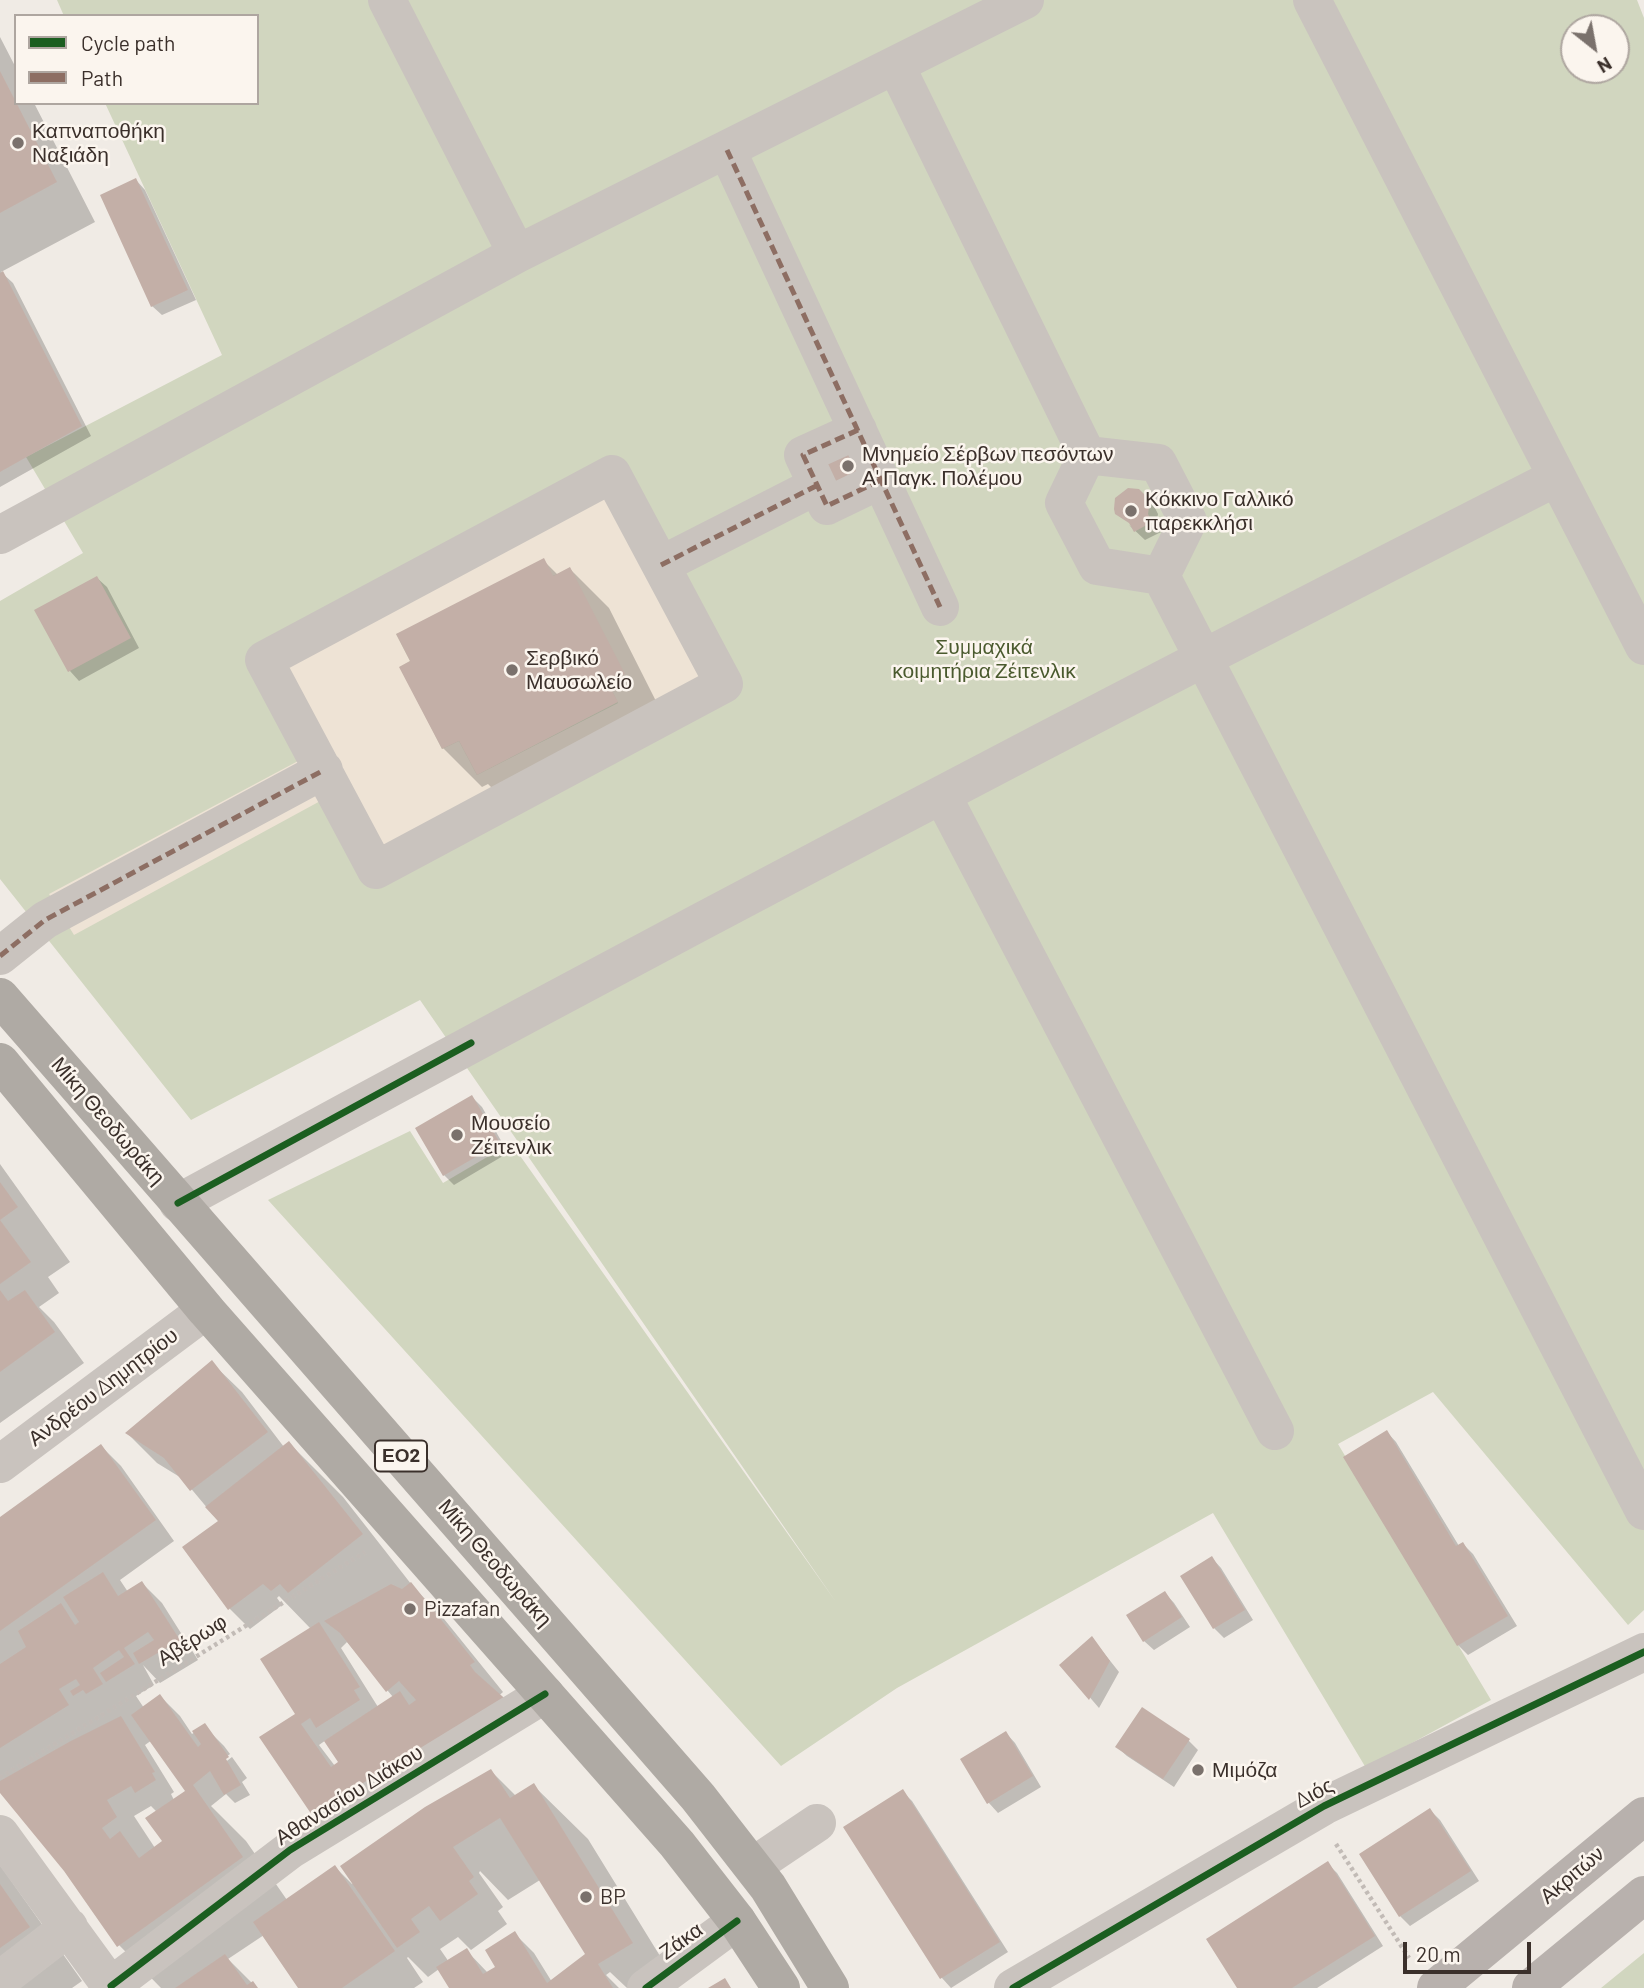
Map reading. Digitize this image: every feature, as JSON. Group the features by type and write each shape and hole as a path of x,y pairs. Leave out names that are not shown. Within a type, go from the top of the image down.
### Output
{"highway":[{"name":"Μίκη Θεοδωράκη","path":"0,997 628,1714 752,1866 792,1924 830,1988"},
{"name":"Μίκη Θεοδωράκη","path":"0,1062 206,1310 677,1844 737,1922 781,1988"}],"main road":[{"name":"Ακριτών","path":"1424,1976 1644,1816"},
{"path":"1531,1988 1644,1895"}],"street":[{"path":"387,0 517,254"},
{"path":"0,535 517,254 1024,0"},
{"path":"1312,0 1644,646"},
{"path":"896,66 1087,455"},
{"path":"727,150 940,607"},
{"path":"858,430 803,455 816,486 827,506 881,480"},
{"path":"1087,455 1158,463 1188,521 1161,576"},
{"path":"1087,455 1064,503 1097,566 1161,576"},
{"path":"612,474 661,565 724,684 376,870 264,660 612,474"},
{"path":"178,1203 471,1043 1203,657 1557,477"},
{"path":"661,565 816,486"},
{"path":"1161,576 1644,1511"},
{"path":"0,956 45,920 324,770"},
{"path":"942,795 1275,1431"},
{"name":"Ανδρέου Δημητρίου","path":"0,1464 206,1310"},
{"name":"Διός","path":"1013,1988 1315,1812 1644,1653"},
{"name":"Αθανασίου Διάκου","path":"111,1987 290,1850 545,1694"},
{"path":"752,1866 817,1823"},
{"path":"0,1834 111,1987"},
{"name":"Ζάκα","path":"646,1988 737,1922"},
{"path":"0,1980 69,1927"}],"path":[{"path":"1315,1812 1424,1976"}],"green space":[{"name":"Συμμαχικά κοιμητήρια Ζέιτενλικ","path":"57,0 1637,0 1644,18 1644,1610 1628,1625 1433,1392 1338,1444 1491,1700 1366,1768 1213,1513 897,1688 781,1766 268,1200 410,1131 443,1183 511,1143 836,1602 420,1000 191,1120 0,879 0,601 83,553 26,457 222,355 106,105 259,105 259,14 63,14"},
{"path":"1644,1953 1644,1988 1601,1988"}],"shaded area":[{"path":"612,474 724,684 376,870 335,793 74,935 49,894 313,753 264,660","holes":["570,568 608,683 618,703 477,775 459,741 442,749 400,667 410,661 396,634"]}],"building":[{"name":"Καπναποθήκη Ναξιάδη","path":"0,71 14,98 14,105 17,105 57,182 0,213"},
{"path":"136,178 188,290 151,307 100,195"},
{"path":"3,271 82,426 0,472 0,273"},
{"name":"Μνημείο Σέρβων πεσόντων Α' Παγκ. Πολέμου","path":"855,442 872,474 840,490 824,459"},
{"name":"Κόκκινο Γαλλικό παρεκκλήσι","path":"1128,488 1139,489 1147,497 1148,514 1152,522 1134,532 1129,523 1115,514 1114,509 1115,498"},
{"name":"Σερβικό Μαυσωλείο","path":"544,558 553,576 570,567 625,674 608,683 618,702 477,775 459,741 442,749 399,667 410,661 396,634"},
{"path":"97,576 131,638 68,672 34,610"},
{"name":"Μουσείο Ζέιτενλικ","path":"472,1095 500,1143 443,1176 415,1128"},
{"path":"0,1182 18,1207 0,1220"},
{"path":"0,1220 31,1262 0,1284"},
{"path":"0,1290 8,1301 25,1290 55,1332 0,1372"},
{"path":"212,1360 268,1432 190,1491 164,1458 125,1433"},
{"path":"1387,1430 1456,1546 1463,1542 1508,1616 1457,1646 1343,1457"},
{"path":"289,1441 363,1534 288,1593 280,1584 271,1591 263,1584 228,1610 182,1547 218,1521 205,1507"},
{"path":"101,1444 156,1520 0,1631 0,1517"},
{"path":"1212,1556 1245,1610 1213,1629 1180,1576"},
{"path":"103,1572 118,1596 142,1581 180,1640 139,1664 133,1653 154,1640 148,1632 124,1648 135,1664 106,1682 100,1673 124,1657 119,1650 93,1668 103,1684 86,1694 83,1690 73,1696 70,1691 80,1685 76,1679 59,1689 69,1705 0,1748 0,1664 26,1647 18,1631 61,1603 75,1625 79,1622 63,1597"},
{"path":"411,1582 475,1662 470,1665 475,1672 511,1704 316,1821 259,1737 295,1714 260,1659 319,1622 360,1687 354,1690 360,1700 316,1728 310,1718 301,1724 331,1767 338,1762 324,1741 400,1691 409,1705 416,1700 399,1681 386,1692 340,1633 324,1621 391,1584 402,1589"},
{"path":"1165,1591 1182,1617 1143,1642 1126,1615"},
{"path":"1092,1636 1110,1661 1089,1700 1059,1665"},
{"path":"160,1694 198,1747 201,1744 192,1731 205,1723 229,1757 226,1759 241,1785 224,1795 210,1771 193,1785 243,1857 117,1947 64,1871 0,1793 0,1781 121,1716 155,1772 152,1773 156,1780 135,1793 131,1786 107,1800 117,1817 102,1828 110,1839 120,1831 139,1858 162,1841 145,1818 185,1791 131,1715"},
{"path":"1142,1707 1190,1739 1163,1779 1115,1747"},
{"path":"1006,1731 1033,1776 987,1804 960,1759"},
{"path":"491,1769 510,1798 534,1783 633,1943 598,1964 613,1988 449,1988 436,1967 467,1948 483,1974 495,1967 485,1950 515,1931 547,1983 585,1954 500,1818 453,1847 474,1877 469,1881 478,1894 440,1921 429,1906 411,1919 420,1932 397,1948 340,1866 425,1807"},
{"path":"903,1789 1000,1942 940,1979 843,1827"},
{"path":"1430,1808 1471,1871 1399,1917 1359,1854"},
{"path":"1328,1861 1375,1936 1292,1988 1237,1988 1206,1939"},
{"path":"335,1865 395,1951 342,1988 298,1988 253,1922"},
{"path":"0,1884 30,1927 0,1948"},
{"path":"225,1954 247,1985 253,1981 258,1988 175,1988"},
{"path":"725,1978 731,1988 708,1988"}],"marked path":[{"path":"727,150 940,607"},
{"path":"858,430 803,455 827,506 881,480"},
{"path":"661,565 816,486"},
{"path":"0,956 45,920 324,770"}],"cycle path":[{"path":"178,1203 471,1043"},
{"path":"1013,1988 1324,1806 1644,1652"},
{"path":"111,1986 290,1850 545,1694"},
{"path":"646,1988 737,1921"}],"place":[{"name":"Καπναποθήκη Ναξιάδη","path":"18,143"},
{"name":"Μνημείο Σέρβων πεσόντων Α' Παγκ. Πολέμου","path":"848,466"},
{"name":"Κόκκινο Γαλλικό παρεκκλήσι","path":"1131,511"},
{"name":"Σερβικό Μαυσωλείο","path":"512,670"},
{"name":"Μουσείο Ζέιτενλικ","path":"457,1135"},
{"name":"Pizzafan","path":"410,1609"},
{"name":"Μιμόζα","path":"1198,1770"},
{"name":"BP","path":"586,1897"}]}
